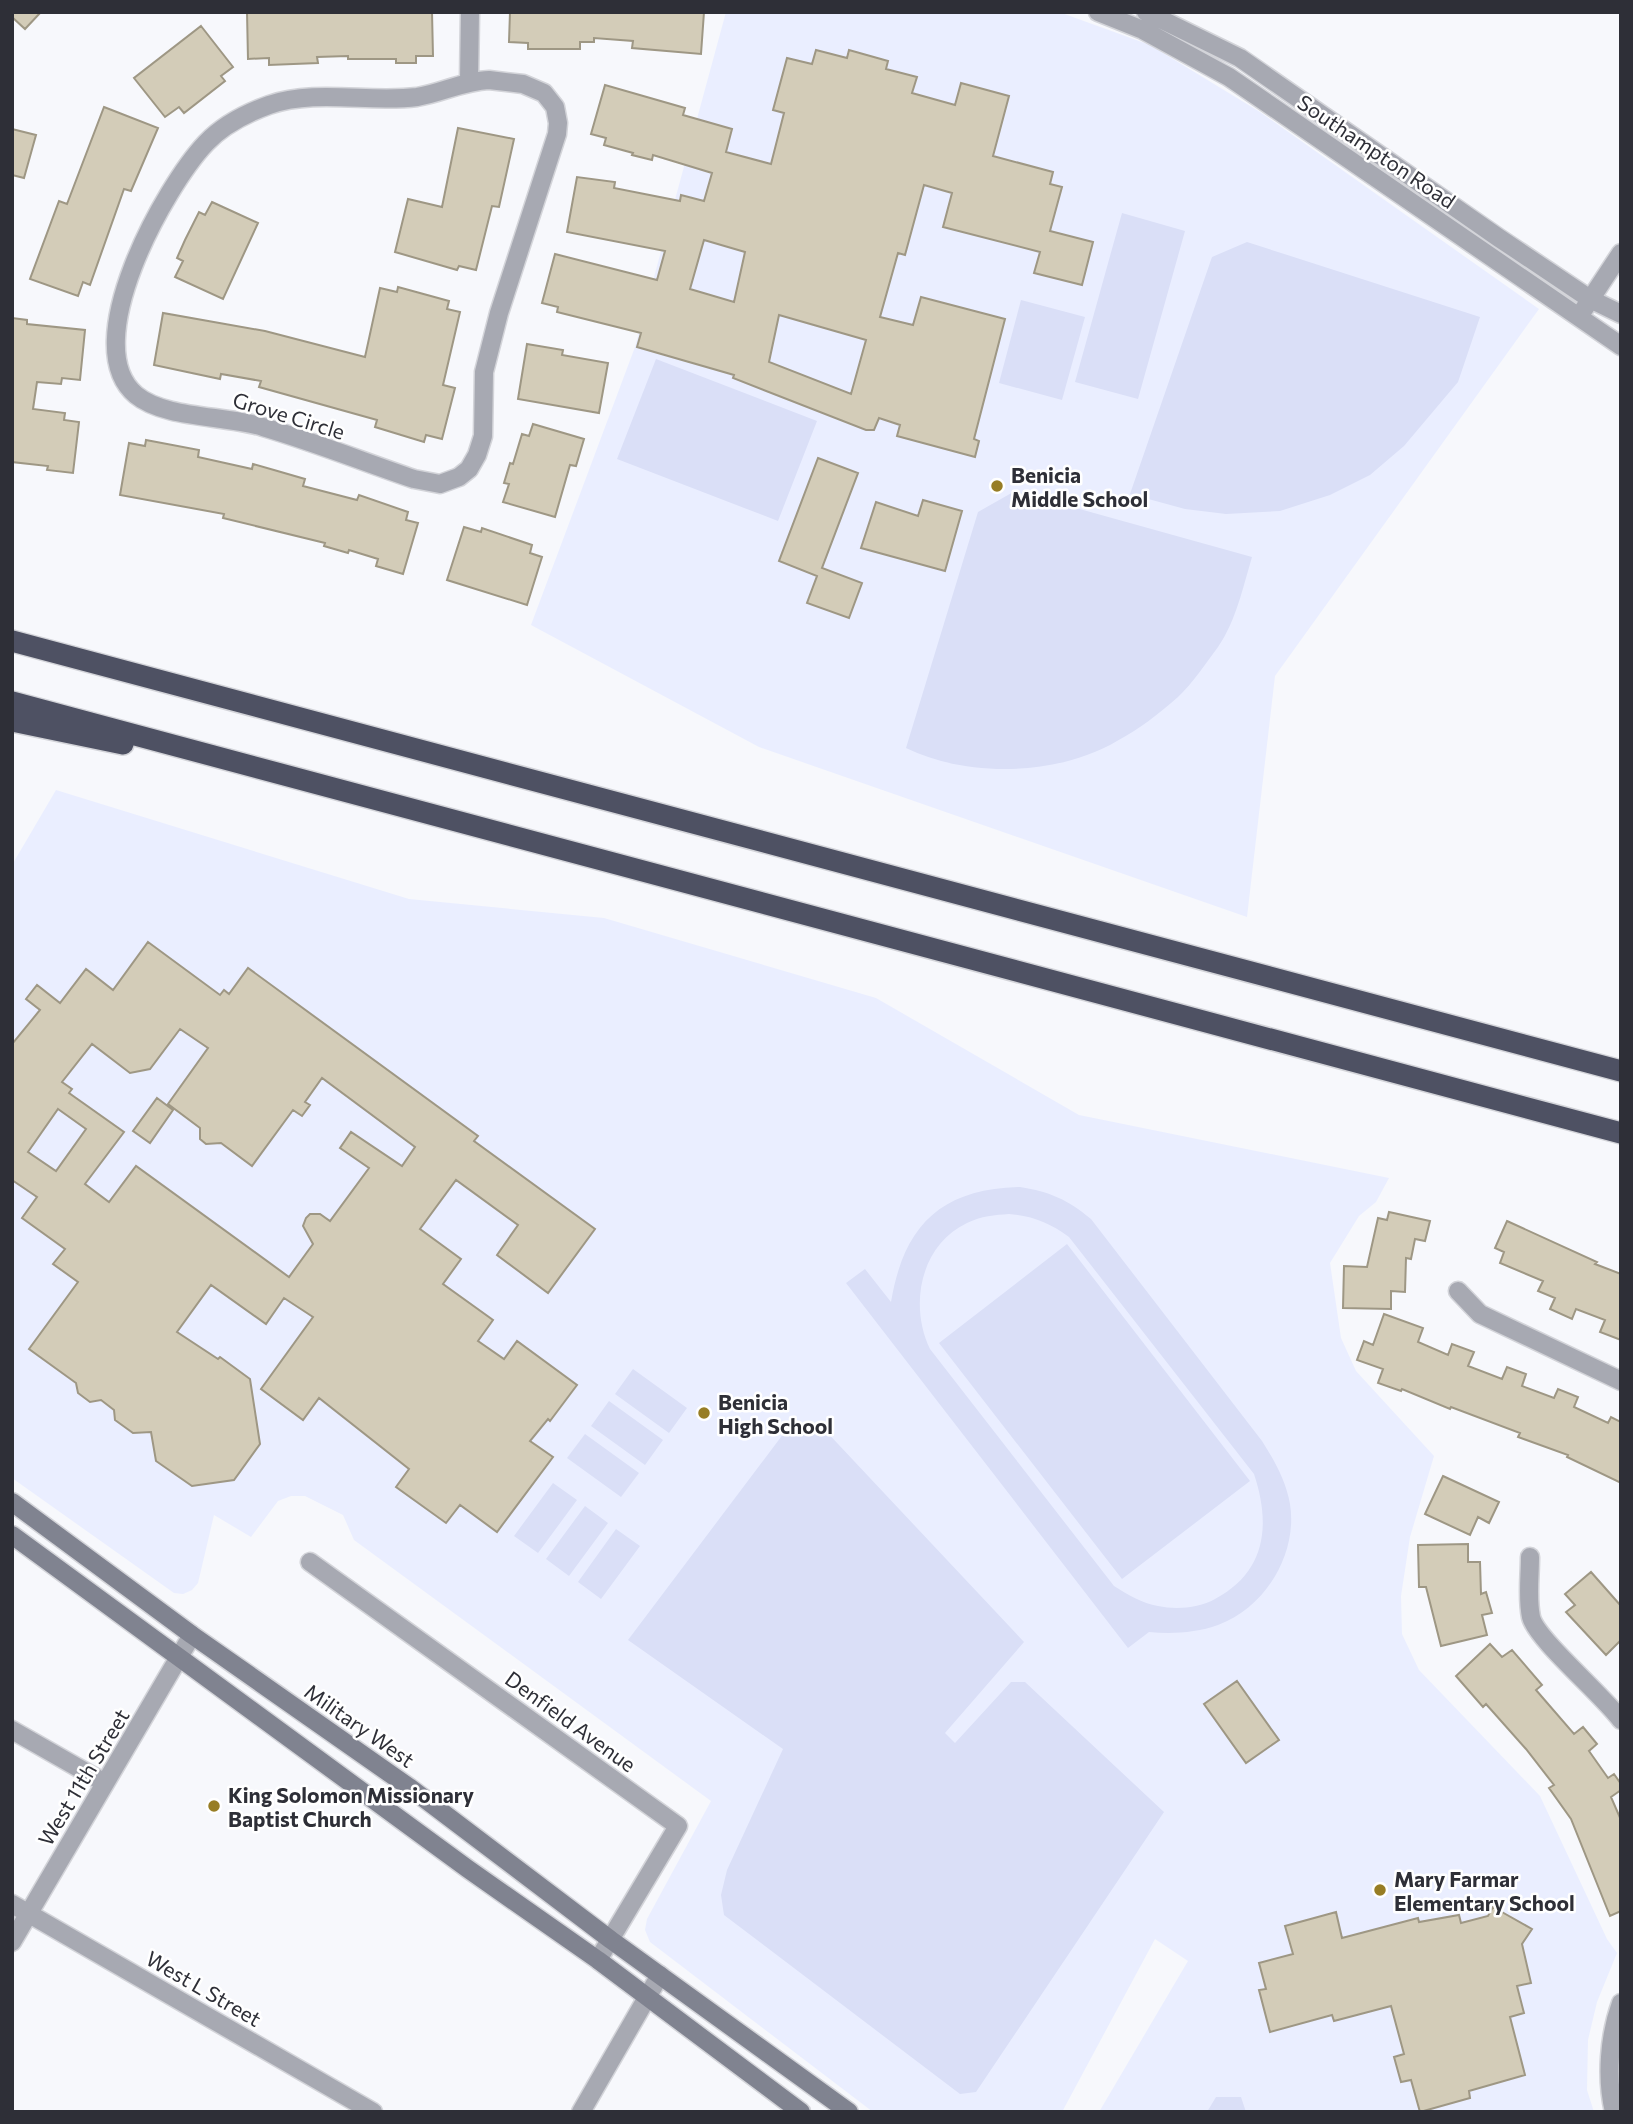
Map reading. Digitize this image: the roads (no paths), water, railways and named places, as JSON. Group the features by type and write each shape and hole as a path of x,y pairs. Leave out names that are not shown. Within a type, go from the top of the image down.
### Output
{"highway":[{"path":"12,641 1621,1071"},
{"path":"12,702 1621,1133"},
{"path":"12,721 91,739 236,762"},
{"path":"1540,1111 1621,1143"}],"main road":[{"name":"Military West","path":"12,1503 192,1635 409,1787 611,1940 849,2112"},
{"path":"12,1535 457,1861 598,1960 801,2112"}],"street":[{"path":"469,81 470,12"},
{"name":"Southampton Road","path":"1098,12 1143,30 1229,77 1621,346"},
{"name":"Southampton Road","path":"1146,12 1240,58 1499,239 1590,299 1621,314"},
{"name":"Grove Circle","path":"489,80 537,88 550,98 558,123 555,146 499,313 484,372 481,444 469,469 459,477 440,484 414,479 262,426 171,411 151,405 136,395 124,382 115,336 123,293 156,219 176,182 208,141 227,126 270,104 300,99 414,97 469,81 489,80"},
{"path":"1578,317 1621,253"},
{"path":"1458,1291 1480,1314 1621,1381"},
{"path":"1530,1557 1531,1620 1540,1634 1609,1703 1621,1720"},
{"name":"Denfield Avenue","path":"310,1562 678,1826 598,1960"},
{"name":"West 11th Street","path":"12,1942 192,1635"},
{"path":"12,1730 105,1783"},
{"name":"West L Street","path":"12,1904 373,2112"},
{"path":"582,2112 660,1975"},
{"path":"1614,2112 1609,2075 1614,2031 1621,2003"}],"place":[{"name":"Benicia Middle School","path":"997,486"},
{"name":"Benicia High School","path":"704,1413"},
{"name":"King Solomon Missionary Baptist Church","path":"214,1806"},
{"name":"Mary Farmar Elementary School","path":"1380,1890"}]}
